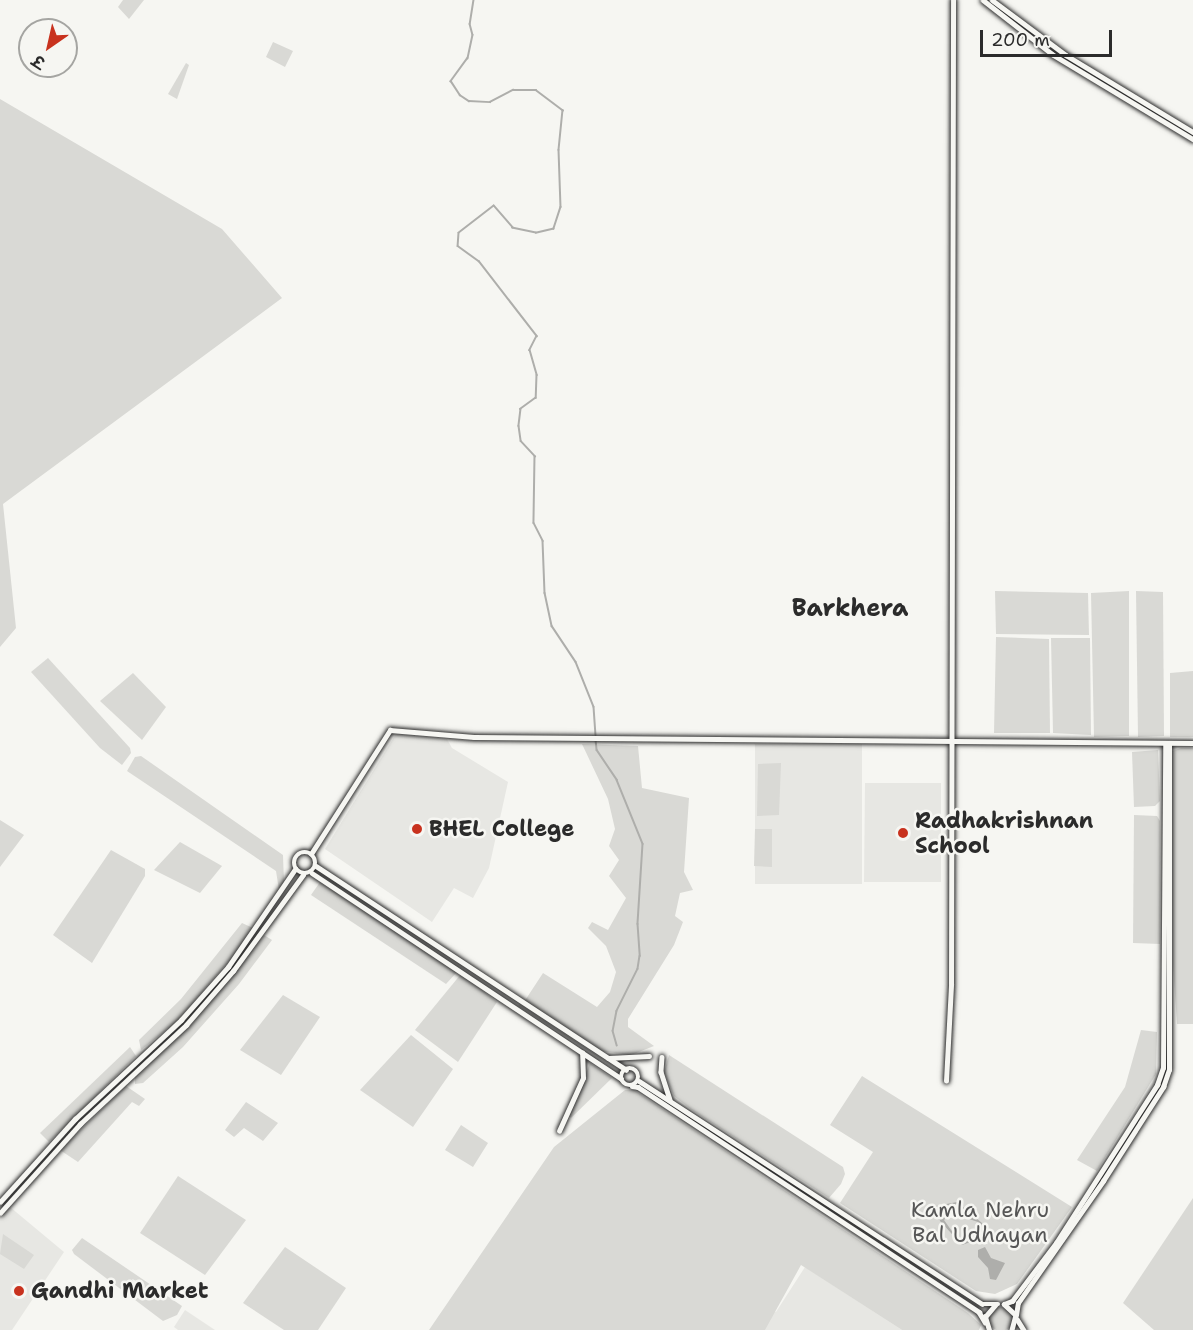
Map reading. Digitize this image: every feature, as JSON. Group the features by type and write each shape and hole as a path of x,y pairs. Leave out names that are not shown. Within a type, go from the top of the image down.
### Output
{"main road":[{"path":"946,1082 951,984 953,0"},
{"path":"983,0 1052,54 1193,139"},
{"path":"992,0 1049,44 1193,132"},
{"path":"311,854 390,730 474,737 587,736 1193,743"},
{"path":"1012,1330 1018,1303 1128,1132 1163,1068 1167,744"},
{"path":"311,854 316,866 517,1001 605,1058 626,1070 637,1071 639,1081 982,1304 1004,1304 1012,1301 1035,1276"},
{"path":"0,1202 75,1119 181,1020 228,967 295,869 298,855 311,854"},
{"path":"312,873 316,866"},
{"path":"295,869 303,875"},
{"path":"0,1213 79,1125 186,1025 233,971 303,875 312,873 632,1086 638,1087 979,1312 989,1330"},
{"path":"513,1006 517,1001"},
{"path":"559,1131 583,1078 585,1060 581,1051"},
{"path":"605,1058 649,1056"},
{"path":"662,1057 662,1078 671,1102"},
{"path":"621,1078 626,1070"},
{"path":"632,1086 639,1081"},
{"path":"985,1322 987,1312 998,1304"},
{"path":"1004,1304 1024,1330"}],"shaded area":[{"name":"BHEL College","path":"396,734 447,739 452,748 508,782 489,868 473,898 454,888 432,922 325,849"},
{"path":"755,744 862,744 862,884 755,884"},
{"name":"Radhakrishnan School","path":"865,783 941,783 941,882 864,882"},
{"path":"591,1191 776,1312 805,1267 902,1330 481,1330"},
{"path":"957,1202 982,1223 986,1244 976,1240 962,1245 940,1221 936,1206","holes":["951,1213 978,1222 981,1228 978,1236 969,1242 956,1237 944,1220"]},
{"name":"Gandhi Market","path":"10,1207 64,1252 12,1330 0,1330 0,1217"},
{"path":"985,1247 991,1258 1005,1263 996,1280 990,1279 988,1268 978,1257 978,1250"},
{"path":"185,1310 215,1330 178,1330 174,1327"}],"green space":[{"path":"123,0 144,0 129,19 118,7"},
{"path":"273,42 293,51 285,67 266,57"},
{"path":"186,63 189,65 177,99 168,94"},
{"path":"0,99 222,229 282,298 3,504 16,628 0,647"},
{"path":"995,591 1088,593 1089,635 996,634"},
{"path":"1129,591 1129,736 1094,737 1091,593"},
{"path":"1136,591 1163,592 1164,736 1138,737"},
{"path":"996,637 1049,639 1050,733 994,733"},
{"path":"1051,638 1090,638 1091,735 1053,733"},
{"path":"48,658 130,748 131,753 122,765 100,748 31,672"},
{"path":"1193,671 1193,737 1170,737 1170,673"},
{"path":"133,673 166,707 142,740 100,701"},
{"path":"582,744 638,746 642,788 689,798 684,872 693,890 680,893 675,916 683,922 674,945 628,1019 628,1027 654,1046 631,1055 599,1051 524,1002 543,973 597,1007 610,992 616,972 606,946 588,928 592,922 608,930 626,898 609,876 619,860 609,846 615,829 608,799"},
{"path":"1193,748 1193,1024 1177,1024 1173,964 1172,751"},
{"path":"1158,750 1160,801 1155,806 1134,807 1132,752"},
{"path":"141,756 283,855 284,883 279,890 276,871 127,771 135,757"},
{"path":"781,763 779,815 757,816 758,764"},
{"path":"1134,815 1157,816 1160,821 1160,944 1133,943"},
{"path":"0,820 24,835 0,867"},
{"path":"755,829 772,829 772,867 754,866"},
{"path":"180,842 222,866 200,893 154,870"},
{"path":"111,850 145,869 145,876 92,963 53,935"},
{"path":"319,871 462,966 318,873"},
{"path":"320,882 457,972 446,984 311,895"},
{"path":"242,923 253,928 236,953 176,1022 141,1050 139,1040 181,999"},
{"path":"264,935 272,940 239,984 183,1047 143,1083 135,1084 135,1076 190,1026"},
{"path":"461,974 497,1002 458,1062 415,1030"},
{"path":"283,995 320,1017 281,1075 240,1050"},
{"path":"520,1004 617,1069 518,1006"},
{"path":"1141,1030 1157,1032 1156,1074 1097,1171 1077,1160 1125,1087"},
{"path":"411,1035 453,1069 413,1127 360,1090"},
{"path":"130,1047 136,1056 49,1142 40,1133"},
{"path":"669,1055 843,1167 845,1174 841,1184 829,1198 692,1110 674,1096 664,1072"},
{"path":"590,1063 612,1078 571,1118 569,1116"},
{"name":"Kamla Nehru Bal Udhayan","path":"862,1076 1072,1207 1017,1284 995,1294 976,1291 840,1203 873,1152 830,1125"},
{"path":"643,1084 827,1206 642,1086"},
{"path":"126,1086 145,1099 139,1106 132,1102 78,1162 60,1150"},
{"path":"625,1090 634,1090 968,1313 981,1325 979,1330 902,1330 801,1265 765,1330 429,1330 554,1147"},
{"path":"246,1102 278,1123 263,1141 244,1128 234,1137 225,1130"},
{"path":"461,1125 488,1143 473,1167 445,1150"},
{"path":"178,1176 246,1220 205,1275 140,1233"},
{"path":"1193,1198 1193,1330 1154,1330 1123,1303"},
{"path":"835,1212 979,1307 978,1308"},
{"path":"3,1234 34,1255 24,1269 0,1254"},
{"path":"82,1238 182,1306 177,1315 163,1321 74,1254 72,1250"},
{"path":"285,1247 346,1288 318,1330 284,1330 243,1303"},
{"path":"1001,1307 1010,1310 1013,1319 1010,1328 1001,1331 992,1328 989,1319 992,1310"}],"waterway":[{"path":"474,0 470,24 473,35 468,58 451,81 460,95 469,101 490,102 513,90 536,90 563,110 559,150 561,207 554,229 536,233 513,228 494,206 459,233 458,246 479,261 537,336 530,350 537,375 536,398 521,409 519,426 521,441 535,456 534,523 543,541 545,593 552,626 576,662 594,707 596,735"},
{"path":"596,740 597,750 617,780 643,844 638,924 640,956 638,969 617,1011 613,1031 617,1045"}],"place":[{"name":"BHEL College","path":"417,829"},
{"name":"Radhakrishnan School","path":"903,833"},
{"name":"Gandhi Market","path":"19,1291"}],"district":[{"name":"Barkhera","path":"850,609"}]}
